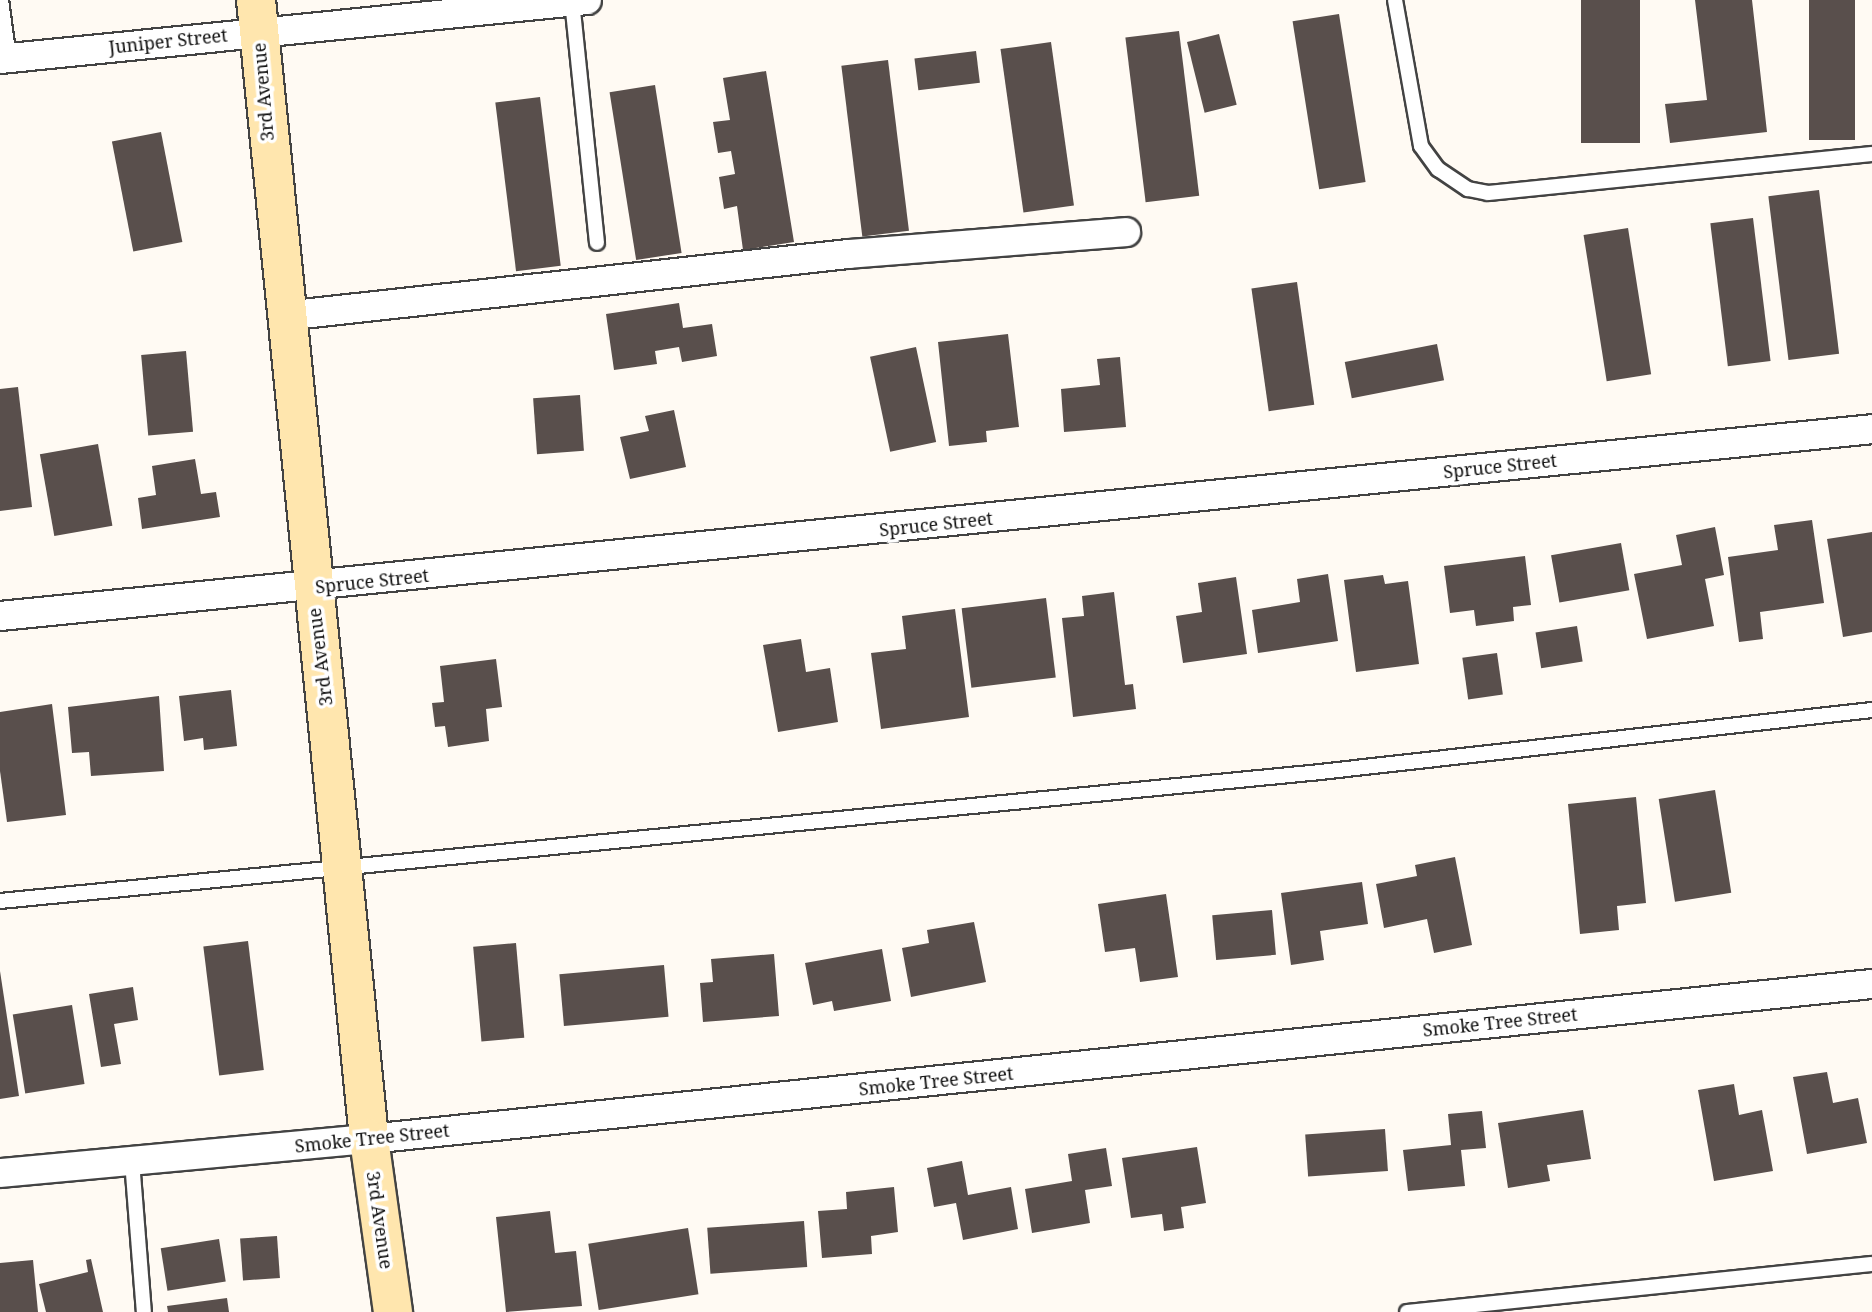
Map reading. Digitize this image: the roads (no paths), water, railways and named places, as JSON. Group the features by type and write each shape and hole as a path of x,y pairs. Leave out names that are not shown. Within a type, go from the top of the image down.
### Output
{"street":[{"name":"Juniper Street","path":"4,59 257,16 580,1"},
{"name":"3rd Avenue","path":"257,16 312,587 345,867 369,1139 393,1312"},
{"path":"284,316 848,254 1126,232"},
{"name":"Spruce Street","path":"0,616 312,587 1872,429"},
{"name":"Smoke Tree Street","path":"0,1173 369,1139 1872,984"}],"lane":[{"path":"1,0 4,59"},
{"path":"1395,0 1421,146 1438,169 1468,189 1488,193 1872,154"},
{"path":"580,1 597,243"},
{"path":"0,901 1311,773 1872,710"},
{"path":"132,1161 144,1312"},
{"path":"1407,1312 1872,1264"}]}
